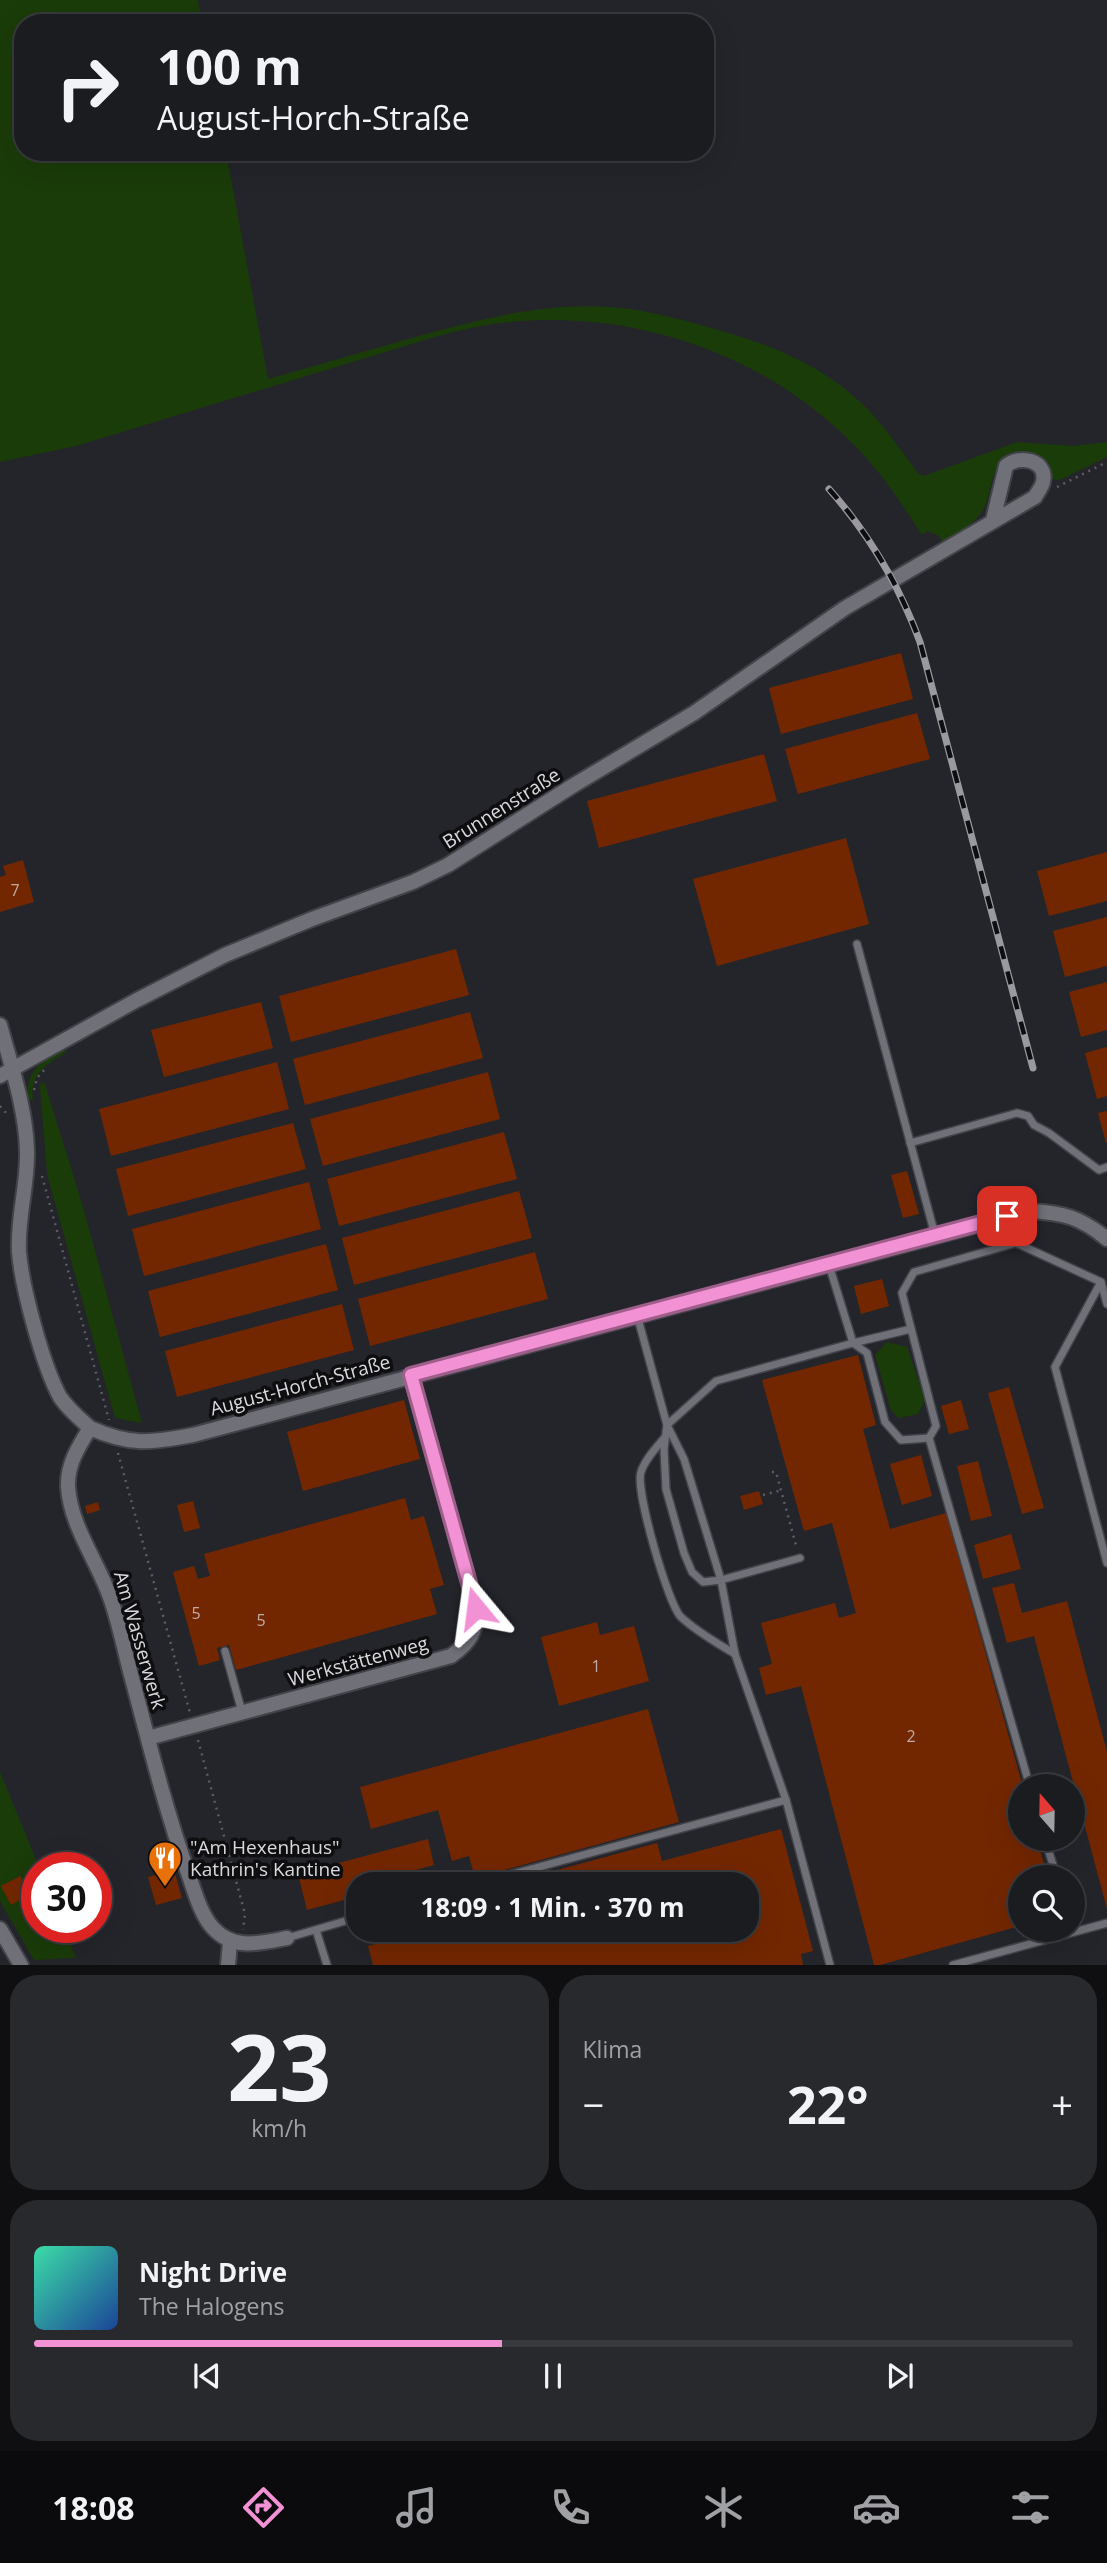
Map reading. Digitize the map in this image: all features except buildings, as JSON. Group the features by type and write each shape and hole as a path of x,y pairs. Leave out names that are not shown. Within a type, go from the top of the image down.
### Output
{"street":[{"path":"993,520 1006,466 1011,461 1030,460 1041,470 1043,483 1035,497"},
{"name":"Brunnenstraße","path":"6,1072 137,999 225,956 312,919 413,882 448,865 694,713 845,608 1035,497"},
{"path":"0,1025 6,1072 25,1128 27,1151 19,1252 26,1294 52,1380 71,1411 90,1428"},
{"name":"August-Horch-Straße","path":"90,1428 114,1438 135,1442 157,1442 193,1435 637,1314 1030,1211 1072,1216 1089,1224 1107,1239"},
{"name":"Werkstättenweg","path":"148,1738 451,1656 465,1646 477,1620 476,1608 411,1375"},
{"name":"Am Wasserwerk","path":"90,1428 69,1469 72,1514 112,1603 179,1847 200,1905 212,1927 236,1943"},
{"path":"0,1929 21,1965"},
{"path":"228,1965 236,1943 287,1938"}],"lane":[{"path":"857,944 935,1236"},
{"path":"910,1143 1017,1112 1028,1116 1034,1125 1099,1170 1107,1167"},
{"path":"1026,1774 929,1438 936,1426 902,1293 914,1272 1016,1243 1101,1282"},
{"path":"829,1264 853,1343 867,1353 886,1422 901,1440 929,1438"},
{"path":"1101,1282 1107,1304"},
{"path":"1101,1282 1055,1367 1107,1563"},
{"path":"637,1314 667,1425 684,1459 721,1580 735,1654 786,1800 831,1965"},
{"path":"800,1558 703,1583 692,1572 666,1489 664,1449 667,1425 716,1381 911,1328"},
{"path":"666,1436 640,1474 641,1497 670,1600 680,1616 708,1638 735,1654"},
{"path":"664,1449 672,1457 684,1459"},
{"path":"1102,1543 1107,1534"},
{"path":"225,1651 242,1712"},
{"path":"520,1872 786,1800"},
{"path":"287,1938 346,1921"},
{"path":"1085,1928 1107,1923"},
{"path":"316,1930 327,1965"},
{"path":"953,1965 1034,1942"}],"path":[{"path":"1035,497 1107,462"},
{"path":"34,1097 33,1089 37,1078 50,1065"},
{"path":"41,1174 245,1914 236,1943"},
{"path":"772,1472 776,1472 782,1490 800,1558"},
{"path":"763,1496 782,1490"}],"green space":[{"path":"0,0 198,0 200,14 14,14 14,161 228,161 268,379 509,314 565,307 620,308 664,316 732,334 776,350 818,370 856,398 874,416 919,474 924,476 1017,442 1072,446 1107,442 1107,457 1060,480 1051,479 1044,462 1033,454 1023,451 1010,455 997,468 981,513 968,526 943,543 939,536 928,531 922,535 865,456 820,414 782,387 697,345 652,332 558,320 502,323 438,336 76,446 0,462"},
{"path":"61,1050 67,1052 41,1070 34,1083 33,1099 28,1100 29,1083 35,1069"},
{"path":"44,1081 83,1207 142,1423 115,1418 47,1174 40,1085"},
{"path":"887,1342 907,1347 925,1400 918,1414 899,1418 891,1410 875,1355"},
{"path":"0,1772 33,1852 21,1852 21,1937 0,1901"},
{"path":"24,1943 70,1943 76,1958 34,1960"}],"railway":[{"path":"829,489 858,524 882,561 920,642 1033,1068"}],"place":[{"name":"\"Am Hexenhaus\" Kathrin's Kantine","path":"165,1888"}],"route":[{"path":"476,1608 411,1375 1007,1216"}]}
